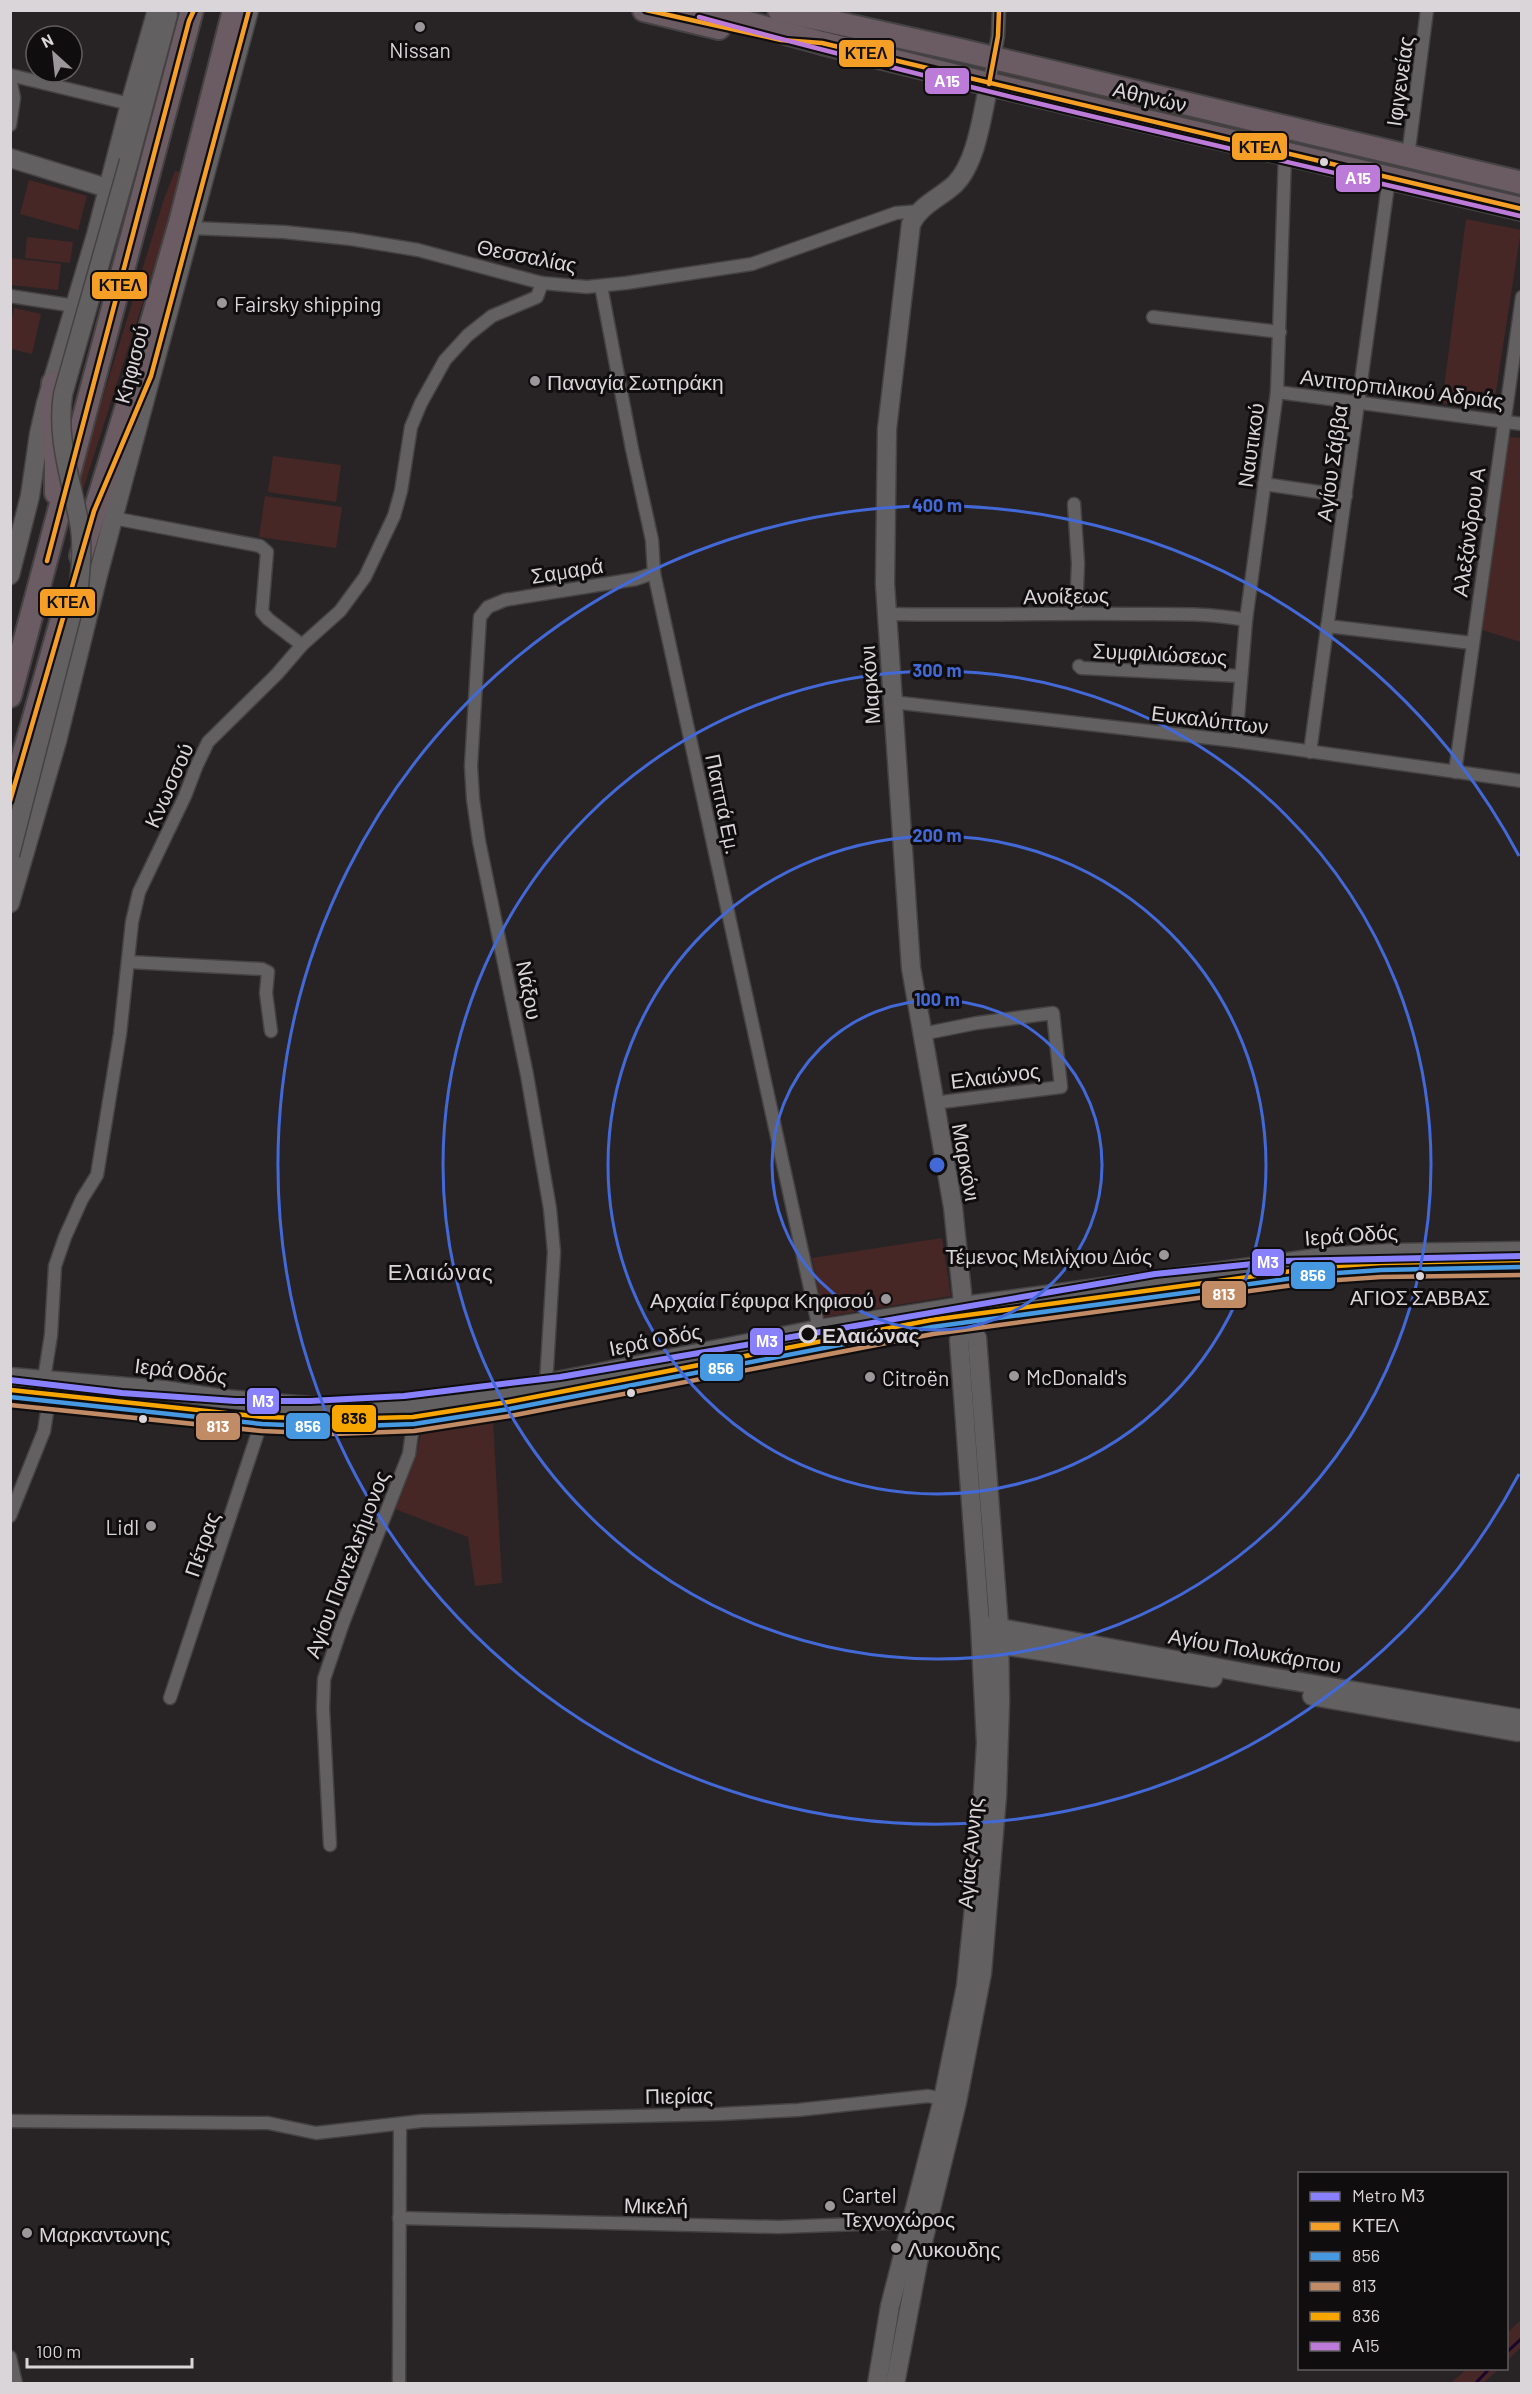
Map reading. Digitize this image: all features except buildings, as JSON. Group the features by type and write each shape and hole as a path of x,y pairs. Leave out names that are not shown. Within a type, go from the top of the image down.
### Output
{"highway":[{"path":"103,515 141,360 180,223 234,10"},
{"path":"644,10 780,40 822,43"},
{"name":"Αθηνών","path":"701,10 822,43 989,84 1521,209"},
{"name":"Αθηνών","path":"779,10 1521,183"},
{"path":"798,10 825,20"},
{"path":"10,696 54,534 186,13"},
{"path":"10,803 103,515 151,376"},
{"path":"53,383 52,428 57,479 54,534"}],"main road":[{"path":"10,575 30,496 39,434 157,10"},
{"name":"Κηφισού","path":"151,376 249,10"},
{"path":"10,855 79,586 82,558 81,537 62,442 60,418 63,394 129,161 186,13"},
{"path":"920,211 955,184 966,169 989,84"},
{"path":"10,158 107,188"},
{"name":"Μαρκόνι","path":"920,211 910,230 887,429 885,584 911,968 953,1207 964,1314"},
{"path":"10,903 57,741 103,515"},
{"name":"Ιερά Οδός","path":"10,1397 49,1399 262,1424 334,1427 415,1415 509,1409 964,1314 1324,1257 1392,1253 1521,1251"},
{"name":"Ιερά Οδός","path":"10,1377 415,1415 546,1384 819,1329 1323,1274 1381,1270 1521,1267"},
{"name":"Αγίας Άννης","path":"877,2384 890,2306 912,2222 950,2101 966,1986 979,1858 986,1743 981,1633 959,1340 964,1314"},
{"name":"Αγίας Άννης","path":"895,2384 950,2101 982,1973 997,1796 1000,1702 999,1636 977,1338 964,1314"},
{"name":"Αγίου Πολυκάρπου","path":"981,1633 1521,1731"},
{"name":"Αγίου Πολυκάρπου","path":"999,1636 1252,1674 1521,1719"}],"street":[{"path":"989,84 995,59 999,10"},
{"name":"Ιφιγενείας","path":"1408,156 1427,10"},
{"path":"10,125 14,98 10,77 130,104"},
{"name":"Ναυτικού","path":"1236,741 1246,620 1277,392 1281,332 1285,154"},
{"name":"Αγίου Σάββα","path":"1310,752 1389,178"},
{"name":"Θεσσαλίας","path":"191,228 284,232 351,239 418,250 542,283 602,286 752,264 896,213 920,211"},
{"name":"Κνωσσού","path":"44,1379 51,1335 55,1266 82,1199 97,1175 129,962 132,922 139,892 208,742 277,674 302,645 340,611 365,577 394,516 401,491 411,427 421,403 445,360 468,335 492,316 537,297 542,283"},
{"name":"Παππά Εμ.","path":"602,286 632,449 652,540 651,560 819,1329"},
{"path":"10,296 75,306"},
{"name":"Αλεξάνδρου Α","path":"1455,772 1521,297"},
{"path":"1153,317 1281,332"},
{"name":"Αντιτορπιλικού Αδριάς","path":"1277,392 1521,424"},
{"path":"1264,484 1346,496"},
{"path":"1074,504 1078,563 1076,613"},
{"path":"103,515 260,546 267,552 262,612 302,645"},
{"name":"Σαμαρά","path":"488,607 505,600 636,579 654,573"},
{"name":"Νάξου","path":"488,607 480,617 471,766 473,800 479,841 527,1075 550,1209 554,1252 546,1384"},
{"name":"Ανοίξεως","path":"887,614 1218,615 1246,620"},
{"path":"1328,626 1472,643"},
{"name":"Συμφιλιώσεως","path":"1079,666 1081,668 1241,676"},
{"name":"Ευκαλύπτων","path":"892,702 1236,741 1521,781"},
{"path":"129,962 262,969 268,972 266,993 272,1031"},
{"name":"Ελαιώνος","path":"922,1034 977,1023 1053,1014 1061,1087 934,1103"},
{"path":"10,1516 44,1431 49,1399"},
{"name":"Πέτρας","path":"170,1698 268,1402"},
{"name":"Αγίου Παντελεήμονος","path":"330,1845 323,1709 324,1679 343,1623 409,1454 415,1415"},
{"name":"Πιερίας","path":"10,2121 268,2122 316,2133 400,2124 407,2121 720,2114 798,2110 928,2096 950,2101"},
{"path":"399,2384 400,2124"},
{"name":"Μικελή","path":"399,2218 779,2227 912,2222"},
{"path":"10,2357 16,2384"}],"shaded area":[{"path":"1020,77 1521,190 1521,199 1019,81"},
{"path":"175,171 180,172 159,252 68,536 80,472 164,199"},
{"path":"29,180 87,196 78,230 20,214"},
{"path":"1466,219 1521,230 1493,410 1442,403"},
{"path":"27,237 73,242 70,263 25,258"},
{"path":"11,258 61,264 58,290 11,285"},
{"path":"14,308 41,314 32,354 11,349 11,322"},
{"path":"1507,437 1521,438 1521,642 1482,630"},
{"path":"273,456 341,465 336,502 268,492"},
{"path":"265,496 342,507 336,548 259,537"},
{"path":"942,1238 951,1296 824,1317 812,1258"},
{"path":"493,1419 502,1583 475,1586 468,1537 395,1509 416,1456 422,1429"},
{"path":"1521,2320 1521,2347 1508,2360 1508,2332"},
{"path":"1466,2370 1498,2370 1483,2383 1451,2383"}],"waterway":[{"path":"1508,2351 1522,2338"},
{"path":"1475,2384 1488,2370"}],"metro line":[{"name":"Μ3","path":"10,1380 122,1393 235,1401 310,1401 404,1396 560,1377 1155,1274 1282,1261 1522,1256"}],"transit line":[{"name":"ΚΤΕΛ","path":"47,561 189,21 194,10"},
{"name":"ΚΤΕΛ","path":"10,801 94,511 151,376 249,10"},
{"name":"ΚΤΕΛ","path":"646,10 781,40 822,43 1522,209"},
{"name":"ΚΤΕΛ","path":"989,84 998,36 999,10"},
{"name":"Α15","path":"699,17 1006,96 1520,216"},
{"name":"836","path":"11,1390 263,1417 334,1419 413,1417 508,1402 931,1320 1322,1267 1381,1263 1522,1260"},
{"name":"856","path":"10,1397 262,1424 334,1427 414,1424 509,1409 932,1327 1323,1274 1381,1270 1522,1267"},
{"name":"813","path":"10,1405 262,1431 334,1434 414,1431 510,1416 933,1334 1324,1281 1381,1277 1522,1275"}],"place":[{"name":"Nissan","path":"420,27"},
{"name":"Fairsky shipping","path":"222,303"},
{"name":"Παναγία Σωτηράκη","path":"535,381"},
{"name":"Τέμενος Μειλίχιου Διός","path":"1164,1255"},
{"name":"ΑΓΙΟΣ ΣΑΒΒΑΣ","path":"1420,1276"},
{"name":"Αρχαία Γέφυρα Κηφισού","path":"886,1299"},
{"name":"Ελαιώνας","path":"808,1334"},
{"name":"McDonald's","path":"1014,1376"},
{"name":"Citroën","path":"870,1377"},
{"name":"Lidl","path":"151,1526"},
{"name":"Cartel Τεχνοχώρος","path":"830,2206"},
{"name":"Μαρκαντωνης","path":"27,2233"},
{"name":"Λυκουδης","path":"896,2248"}],"district":[{"name":"Ελαιώνας","path":"441,1271"}]}
